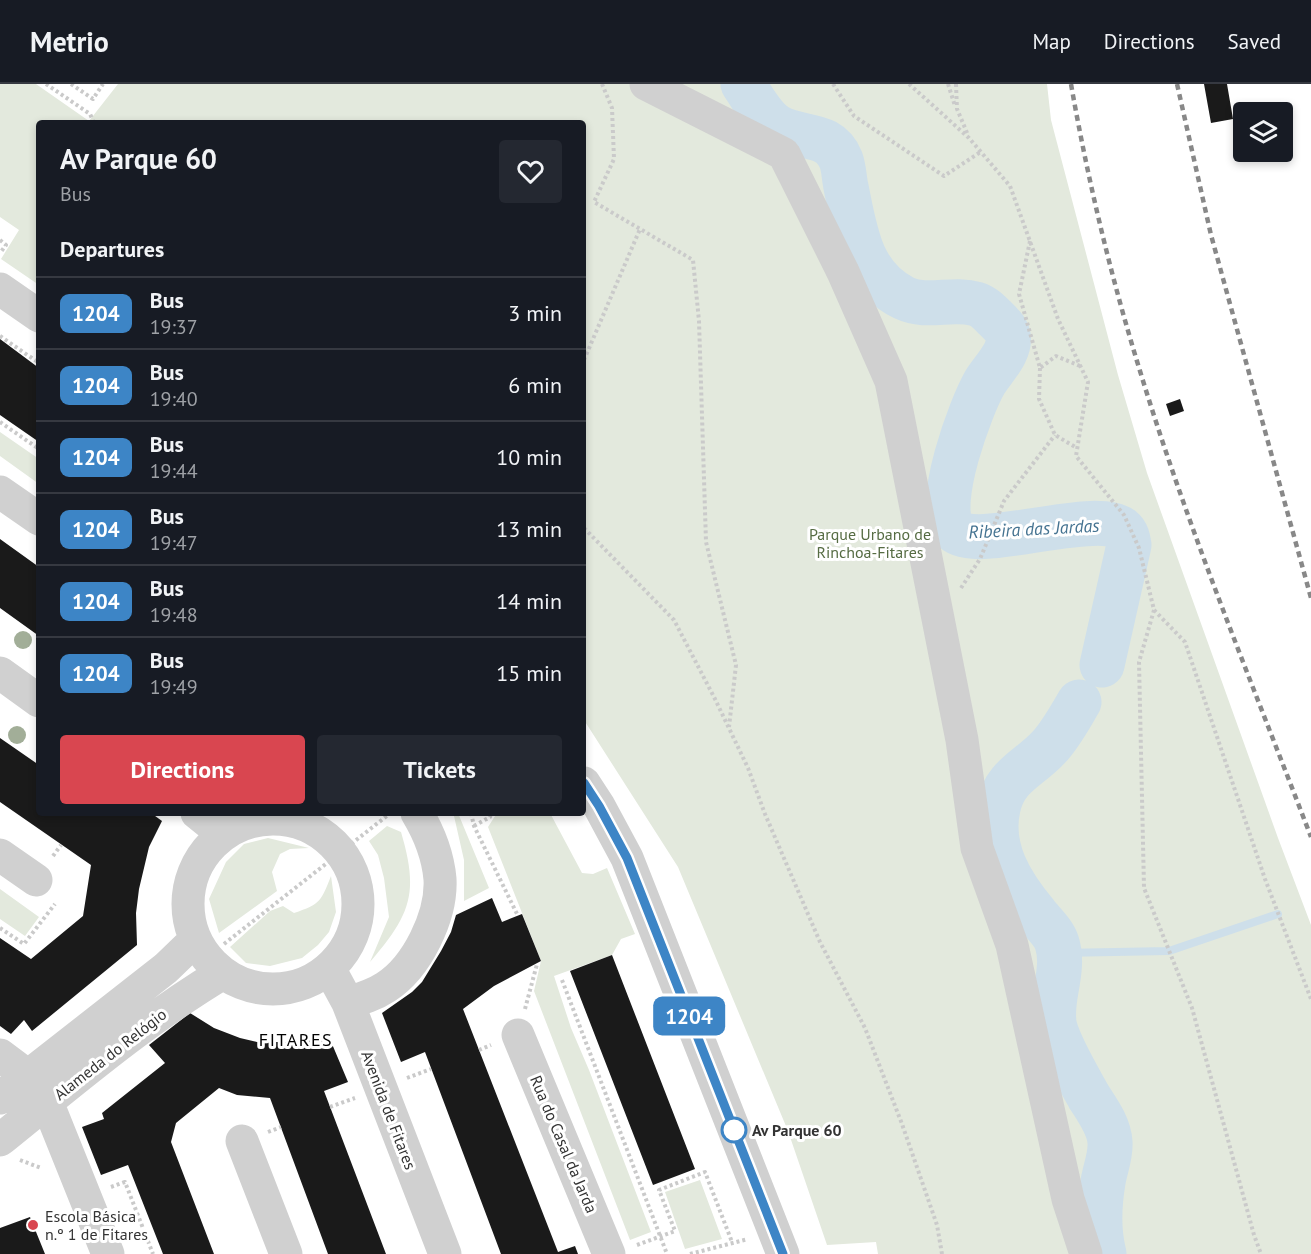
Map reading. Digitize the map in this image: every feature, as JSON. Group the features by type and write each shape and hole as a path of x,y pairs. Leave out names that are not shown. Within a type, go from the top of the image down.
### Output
{"street":[{"path":"646,84 784,154 843,272 891,381 962,740 977,848 1012,945 1068,1199 1086,1254"},
{"path":"0,289 36,314"},
{"path":"0,492 36,517"},
{"path":"0,673 36,699"},
{"path":"586,786 627,858 783,1254"},
{"path":"201,816 223,834"},
{"path":"348,1004 368,998 388,987 414,958 434,919 440,899 440,878 427,829 419,816"},
{"path":"272,818 298,822 322,834 341,852 352,873 358,898 356,924 346,948 329,968 310,980 288,987 266,988 243,983 208,957 189,917 188,893 194,871 206,850 223,834 246,822 272,818"},
{"path":"0,855 48,888"},
{"name":"Alameda do Relógio","path":"0,1098 166,968 208,957"},
{"name":"Alameda do Relógio","path":"0,1140 188,994 208,957"},
{"name":"Avenida de Fitares","path":"329,968 348,1004 445,1254"},
{"name":"Rua do Casal da Jarda","path":"518,1035 621,1250"},
{"path":"0,1055 28,1076 47,1102 108,1254"},
{"path":"242,1142 286,1254"}],"path":[{"path":"46,84 90,114 93,120"},
{"path":"71,84 93,99 103,84"},
{"path":"602,84 612,108 614,159 594,202 693,260 699,321 706,542 736,665 729,728"},
{"path":"833,84 854,116 944,176 982,151"},
{"path":"909,84 982,151 1010,186 1058,319 1088,382 1076,456 1124,516 1139,548 1154,610 1139,662 1144,888 1192,1008 1261,1254"},
{"path":"948,84 969,138"},
{"path":"956,84 957,109"},
{"path":"586,355 640,229"},
{"path":"0,240 6,244 0,253"},
{"path":"1030,240 1019,294 1040,368 1039,399 1055,435 1077,449"},
{"path":"0,336 36,361"},
{"path":"1040,368 1056,356 1081,367"},
{"path":"0,422 36,447"},
{"path":"980,559 1004,501 1055,435"},
{"path":"586,530 674,620 729,728 748,768 765,814 820,942 865,1028 937,1225 942,1254"},
{"path":"1154,610 1185,642 1265,879 1311,999"},
{"path":"472,816 474,826 518,916"},
{"path":"474,826 490,816"},
{"path":"208,957 381,821"},
{"path":"0,928 24,944 48,888"},
{"path":"562,980 667,1254"},
{"path":"621,1250 675,1231 659,1190 705,1172 732,1242"},
{"path":"690,1254 724,1244"}],"green space":[{"name":"Parque Urbano de Rinchoa-Fitares","path":"0,84 36,84 88,120 36,120 36,283 1,259 19,230 0,217"},
{"name":"Parque Urbano de Rinchoa-Fitares","path":"118,84 1047,84 1051,120 1118,375 1147,473 1311,925 1311,1254 878,1254 876,1242 827,1245 788,1131 678,867 586,723 586,120 90,120"},
{"path":"0,432 36,457 36,482 0,456"},
{"path":"454,816 459,816 489,888 464,901 464,860"},
{"path":"495,816 552,816 582,873 593,874 607,868 635,934 621,939 612,955 554,976 571,1028 651,1232 630,1240 534,991 541,961 488,827"},
{"path":"387,826 401,832 410,871 410,887 403,916 370,962 389,917 384,878 378,855 369,841"},
{"path":"268,838 309,848 290,849 280,854 272,872 277,891 219,933 209,899 226,862 244,844"},
{"path":"331,876 336,912 329,932 302,958 270,966 246,963 230,947 270,911 283,906 294,913 315,904 322,896"},
{"path":"0,889 39,917 25,936 0,919"},
{"path":"700,1180 722,1239 685,1249 665,1192"}],"building":[{"path":"1204,84 1227,84 1233,119 1211,123"},
{"path":"0,339 36,366 36,440 0,415"},
{"path":"1180,399 1184,411 1170,416 1166,404"},
{"path":"0,539 36,565 36,634 0,608"},
{"path":"0,738 36,763 36,816 155,816 162,821 149,847 139,889 136,913 137,945 32,1031 24,1020 11,1034 0,1026 0,938 31,959 83,916 91,865 0,802"},
{"path":"492,898 502,922 522,914 541,961 494,986 463,1009 558,1252 575,1246 578,1254 501,1254 425,1052 401,1062 382,1013 422,982 451,932 456,915"},
{"path":"612,955 695,1169 653,1185 570,971"},
{"path":"190,1013 214,1028 257,1042 293,1042 327,1032 348,1082 324,1091 386,1254 328,1254 270,1098 237,1095 219,1088 176,1123 171,1142 214,1254 163,1254 128,1165 101,1175 82,1127 104,1119 102,1113 165,1063 149,1045"},
{"path":"30,1217 45,1254 0,1254 0,1228"}],"waterway":[{"name":"Ribeira das Jardas","path":"743,84 762,112 776,126 785,131 821,140 836,151 842,163 853,220 862,251 878,278 889,289 904,298 922,303 967,302 976,304 988,311 1006,330 1007,347 1001,360 985,382 964,433 951,478 948,499 949,517 953,529 964,535 983,537 1086,524 1107,524 1122,529 1129,545 1102,665"},
{"name":"Ribeira das Jardas","path":"1079,702 1053,742 1006,788 1001,797 996,823 999,852 1004,865 1018,891 1056,939 1060,965 1053,1018 1055,1028 1066,1054 1108,1130 1110,1152 1100,1209 1104,1254"},
{"path":"1060,953 1169,951 1278,914"}],"railway":[{"path":"1071,84 1093,193 1129,336 1179,489 1221,606 1311,837"},
{"path":"1177,84 1211,235 1311,598"}],"bus line":[{"name":"1204","path":"586,786 627,858 783,1254"}],"place":[{"name":"Av Parque 60","path":"734,1130"},
{"name":"Escola Básica n.º 1 de Fitares","path":"33,1225"}],"district":[{"name":"FITARES","path":"296,1040"}]}
